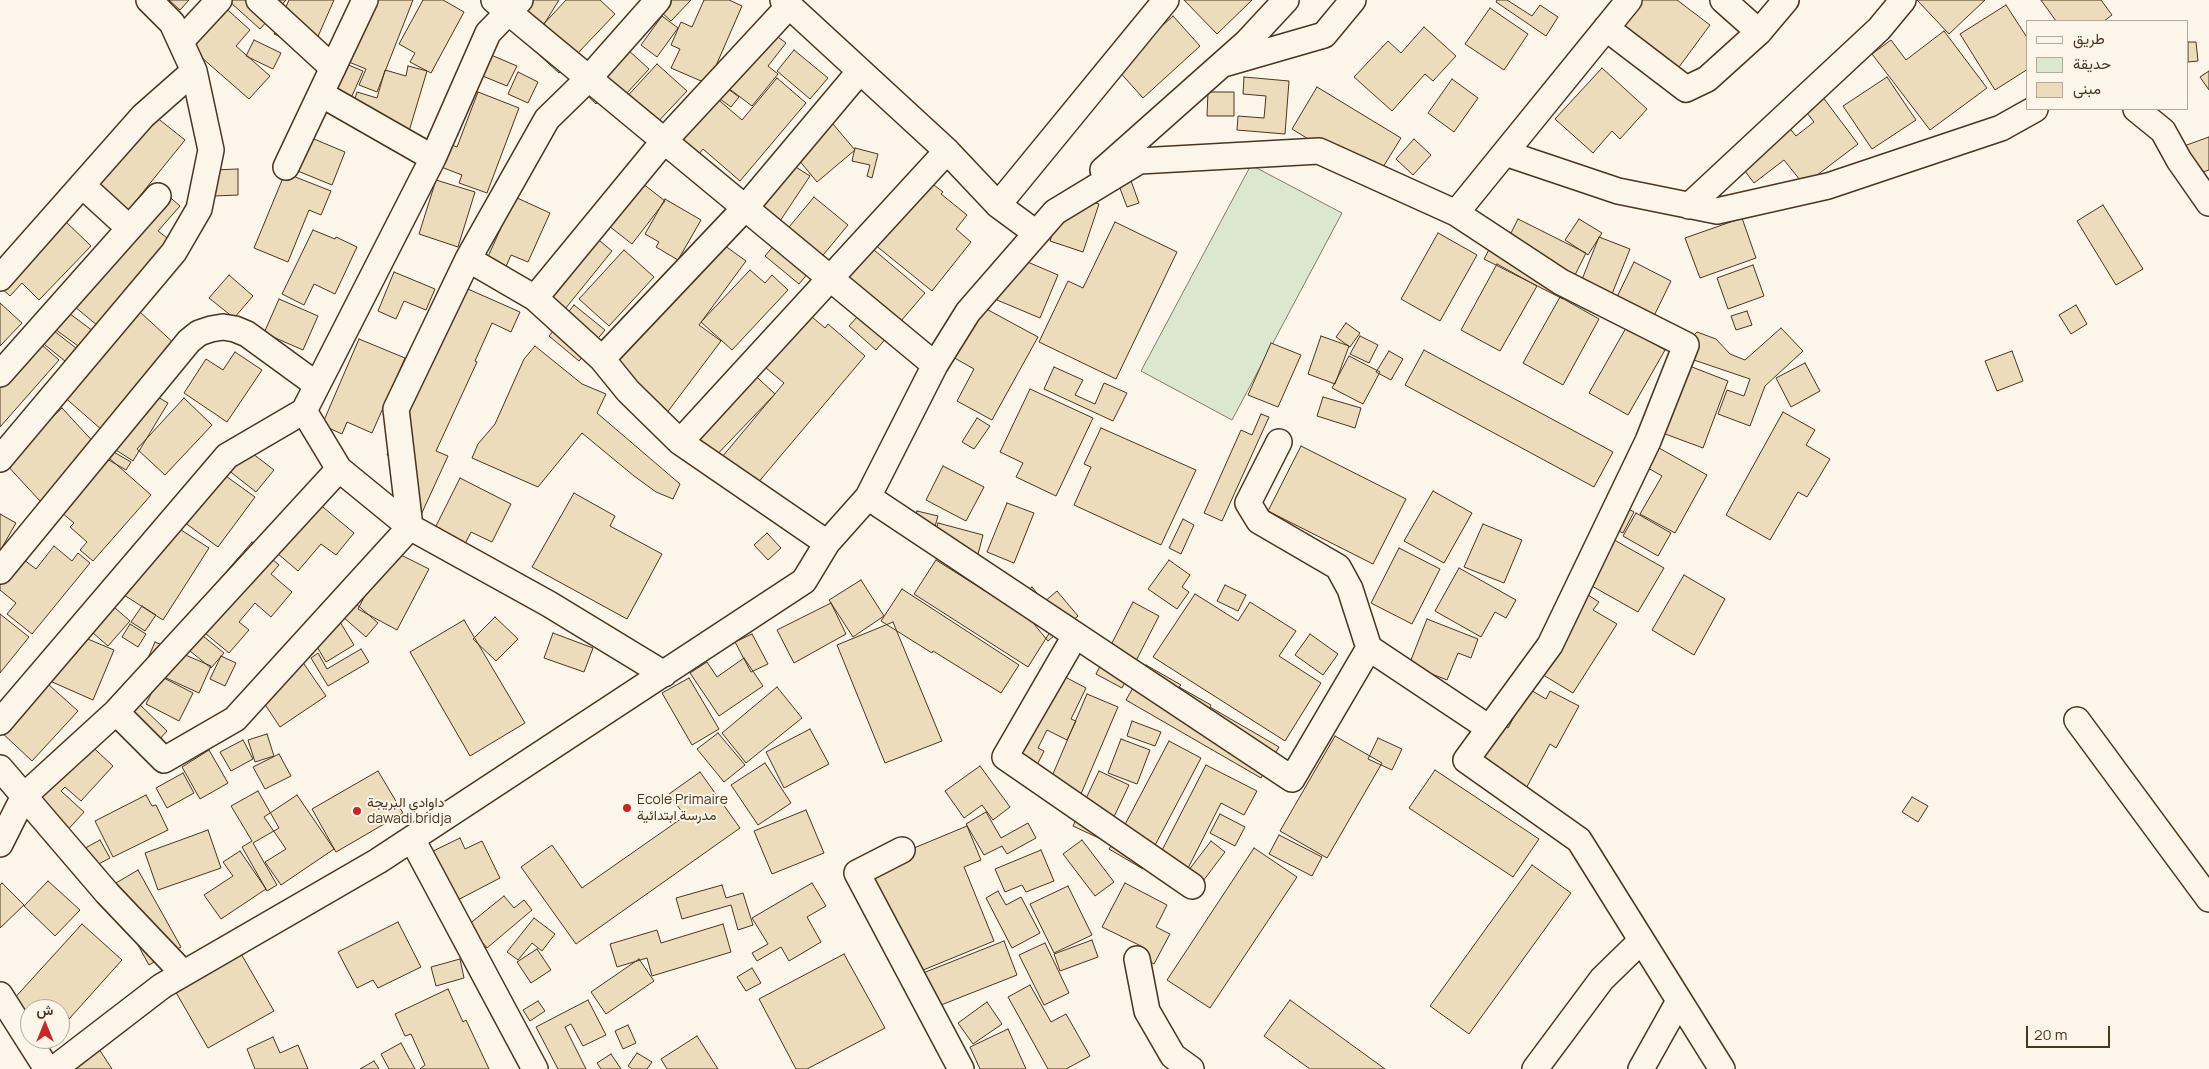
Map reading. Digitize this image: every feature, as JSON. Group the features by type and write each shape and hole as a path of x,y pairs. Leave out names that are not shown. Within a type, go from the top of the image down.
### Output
{"street":[{"path":"0,459 174,252 199,209 211,150 194,71 172,23 149,0"},
{"path":"181,41 219,0"},
{"path":"259,0 333,68"},
{"path":"286,167 365,0"},
{"path":"116,712 164,760 235,719 410,527 396,409 468,259 548,119 589,78 658,0"},
{"path":"998,205 1166,0"},
{"path":"54,1069 162,986 412,839 804,582 827,543 868,498 935,365 968,312 1055,212 1247,42 1286,0"},
{"path":"1220,65 1324,35 1353,0"},
{"path":"1456,213 1629,0"},
{"path":"1723,0 1759,32"},
{"path":"1606,28 1686,89 1707,79 1759,32 1786,0"},
{"path":"1689,206 1879,30 1902,0"},
{"path":"535,298 664,140 786,3 947,151 998,205 1036,233"},
{"path":"0,722 227,456 304,411 433,158 488,33 508,4 589,78 935,365"},
{"path":"602,359 745,208 860,70"},
{"path":"0,278 143,116 194,71"},
{"path":"321,94 433,158"},
{"path":"1505,153 1618,191 1717,212 1828,186 2001,128 2033,110"},
{"path":"2137,110 2163,131 2179,160 2209,203"},
{"path":"680,442 947,151"},
{"path":"1055,212 1139,161 1319,151 1456,213 1561,282 1686,345 1648,441 1550,645 1466,760 1579,840 1722,1069"},
{"path":"82,185 129,228"},
{"path":"0,374 158,196"},
{"path":"468,259 535,298 602,359 628,391 680,442 827,543"},
{"path":"0,571 189,341 199,333 223,327 247,334 317,385"},
{"path":"304,411 339,469 410,527 549,604 664,674"},
{"path":"1279,442 1248,503 1259,521 1338,568 1350,589 1370,648 1489,728"},
{"path":"0,844 24,796 116,712 339,469"},
{"path":"868,498 1292,779 1370,648"},
{"path":"1076,636 1005,757 1192,886"},
{"path":"2077,720 2209,899"},
{"path":"0,768 107,893 183,974"},
{"path":"412,839 529,1066"},
{"path":"902,850 857,873 961,1069"},
{"path":"1535,1069 1602,979 1641,941"},
{"path":"1137,960 1147,1011 1173,1056 1190,1069"},
{"path":"0,995 47,1069"},
{"path":"1641,1069 1679,1001"}],"green space":[{"path":"1251,165 1342,213 1232,420 1141,371"}],"building":[{"path":"169,0 189,0 180,10"},
{"path":"232,0 286,0 260,29 230,2"},
{"path":"289,0 334,0 312,50 274,34"},
{"path":"377,0 413,0 377,92 359,85 366,69 344,60 360,17 369,21"},
{"path":"423,0 443,0 464,12 431,73 410,62 415,53 399,44"},
{"path":"509,0 559,0 541,29"},
{"path":"566,0 600,0 615,14 559,73 526,43"},
{"path":"648,0 691,0 671,21"},
{"path":"704,0 729,0 742,6 708,84 671,68 680,49 671,45 681,22 692,27"},
{"path":"1184,0 1252,0 1217,34"},
{"path":"1497,0 1507,0 1532,16 1540,5 1558,17 1546,36 1496,2"},
{"path":"1636,0 1677,0 1710,25 1679,67 1619,22"},
{"path":"1917,0 1985,0 1949,34"},
{"path":"2041,0 2101,0 2112,15 2105,20 2055,20"},
{"path":"220,3 250,30 236,46 270,76 249,99 185,43"},
{"path":"2006,5 2026,36 2026,70 1995,90 1960,34"},
{"path":"1490,8 1528,34 1504,70 1465,44"},
{"path":"662,16 678,28 657,57 641,45"},
{"path":"1173,16 1200,46 1143,98 1116,68"},
{"path":"762,25 786,43 768,66 778,74 752,106 719,81"},
{"path":"1424,27 1456,56 1433,81 1425,74 1392,111 1354,77 1388,41 1401,53"},
{"path":"1944,31 1987,88 1930,130 1872,54 1891,40 1906,60"},
{"path":"254,40 281,53 273,69 246,56"},
{"path":"2189,42 2196,42 2198,61 2189,62"},
{"path":"477,49 517,66 507,86 468,70"},
{"path":"627,49 649,69 615,106 604,95 596,104 574,83"},
{"path":"794,50 828,78 810,99 777,71"},
{"path":"339,61 363,71 352,96 328,86"},
{"path":"657,64 687,91 653,127 623,101"},
{"path":"408,66 427,71 407,138 351,112 357,92 377,98 385,70 406,76"},
{"path":"1602,68 1647,109 1620,139 1612,131 1593,153 1555,119"},
{"path":"2209,71 2209,90 2200,77"},
{"path":"518,72 538,82 528,103 508,94"},
{"path":"1244,77 1289,81 1285,134 1237,130 1238,116 1264,118 1266,96 1243,94"},
{"path":"1887,77 1916,120 1872,149 1843,106"},
{"path":"777,78 806,103 740,181 703,149 694,160 667,137 707,90 742,120"},
{"path":"1452,79 1478,98 1454,132 1428,113"},
{"path":"716,80 739,97 731,107 709,91"},
{"path":"1317,87 1401,138 1375,180 1292,129"},
{"path":"478,92 519,108 487,193 459,183 462,175 423,160 432,137 457,147"},
{"path":"1208,92 1234,92 1234,116 1207,116"},
{"path":"1822,96 1858,144 1804,185 1784,160 1754,183 1738,162 1786,124 1796,136 1814,122 1804,109"},
{"path":"151,113 185,140 122,218 87,191"},
{"path":"827,117 855,150 817,182 789,148"},
{"path":"302,134 345,152 332,185 288,167"},
{"path":"2209,137 2209,170 2194,175 2184,146"},
{"path":"1414,139 1431,155 1413,175 1396,159"},
{"path":"855,148 878,154 872,178 867,176 870,165 852,161"},
{"path":"780,157 810,176 780,221 751,203"},
{"path":"238,169 238,195 214,196 213,170"},
{"path":"916,171 943,192 941,194 967,215 956,229 971,242 932,291 864,236"},
{"path":"285,173 331,191 321,215 309,210 288,262 254,248"},
{"path":"633,176 665,201 632,244 600,219"},
{"path":"1130,178 1139,203 1127,207 1118,183"},
{"path":"436,180 475,192 458,247 419,234"},
{"path":"158,187 180,206 158,231 171,241 98,326 63,297"},
{"path":"1066,193 1099,204 1083,252 1050,241"},
{"path":"515,197 550,213 528,262 511,255 505,269 486,261"},
{"path":"814,197 848,225 799,284 765,256"},
{"path":"665,199 701,220 678,260 656,247 659,242 645,234"},
{"path":"2103,205 2143,269 2116,285 2077,221"},
{"path":"1742,218 1756,258 1700,278 1685,238"},
{"path":"63,219 91,246 39,300 22,283 10,296 0,287"},
{"path":"1518,219 1586,253 1563,299 1484,259 1491,246 1489,222 1511,233"},
{"path":"1579,219 1602,233 1588,255 1565,240"},
{"path":"1115,222 1177,252 1116,379 1039,342 1068,281 1083,288"},
{"path":"583,227 612,251 552,325 535,311"},
{"path":"313,230 335,239 336,237 357,247 335,294 314,284 304,305 282,294"},
{"path":"1438,233 1477,255 1440,321 1401,299"},
{"path":"710,235 746,261 699,325 721,341 666,414 608,372"},
{"path":"1599,237 1630,249 1608,304 1577,292"},
{"path":"861,239 925,293 876,350 849,326 867,306 830,274"},
{"path":"624,250 654,277 609,326 579,299"},
{"path":"1016,257 1058,275 1040,318 997,300"},
{"path":"1634,262 1671,281 1652,320 1615,301"},
{"path":"1497,264 1537,286 1500,351 1461,330"},
{"path":"1753,265 1764,296 1728,309 1717,278"},
{"path":"750,270 765,283 772,275 788,290 732,350 701,322"},
{"path":"394,272 435,289 426,310 404,301 396,319 378,311"},
{"path":"229,275 253,296 234,318 209,298"},
{"path":"461,286 520,312 511,332 492,323 475,361 477,362 436,451 448,456 420,517 399,507 416,469 387,455"},
{"path":"1560,297 1599,319 1563,385 1523,363"},
{"path":"279,299 318,316 303,350 264,333"},
{"path":"54,302 97,334 85,351 41,319"},
{"path":"0,303 22,323 0,346"},
{"path":"574,305 605,330 579,361 549,336"},
{"path":"798,305 825,328 828,324 865,356 756,485 722,457 784,383 754,358"},
{"path":"979,305 1038,337 992,420 957,401 974,369 951,356"},
{"path":"2076,305 2087,324 2071,334 2059,315"},
{"path":"1747,311 1752,325 1736,330 1731,316"},
{"path":"140,312 178,347 102,430 62,395 83,376"},
{"path":"40,320 81,352 70,365 30,333"},
{"path":"1346,323 1360,333 1350,347 1336,337"},
{"path":"1626,328 1665,350 1628,415 1589,393"},
{"path":"1781,328 1803,351 1765,386 1750,426 1718,414 1727,390 1744,396 1750,379 1688,358 1676,329 1694,335 1697,332 1716,339 1730,354 1745,360"},
{"path":"26,331 59,360 0,427 0,361"},
{"path":"1321,336 1349,346 1335,384 1308,374"},
{"path":"1360,336 1378,345 1369,363 1350,354"},
{"path":"359,339 405,358 372,433 347,422 342,434 322,425"},
{"path":"1271,343 1301,355 1278,407 1248,395"},
{"path":"535,346 582,384 606,394 597,413 680,484 673,499 656,492 582,433 538,487 472,458 478,444 495,424 524,359"},
{"path":"1424,350 1613,452 1594,487 1405,385"},
{"path":"1389,351 1403,359 1391,380 1376,372"},
{"path":"2012,351 2023,381 1997,391 1985,361"},
{"path":"235,352 262,370 227,422 184,393 206,359 223,370"},
{"path":"1349,356 1380,372 1363,404 1332,388"},
{"path":"1674,360 1728,381 1703,448 1649,428"},
{"path":"1805,363 1820,391 1791,407 1776,378"},
{"path":"745,366 775,394 707,465 678,438"},
{"path":"1054,367 1083,380 1075,395 1095,404 1104,383 1127,393 1113,421 1044,389"},
{"path":"1030,389 1093,418 1056,496 1016,477 1023,463 1000,452"},
{"path":"151,393 168,403 133,461 116,450"},
{"path":"1323,397 1361,408 1355,428 1317,416"},
{"path":"184,398 212,425 165,475 137,449"},
{"path":"62,408 98,447 40,501 4,462"},
{"path":"1783,412 1815,430 1806,445 1830,459 1807,497 1798,492 1770,540 1726,515"},
{"path":"1261,414 1269,417 1222,521 1204,513 1241,430 1252,435"},
{"path":"977,418 990,426 974,449 962,442"},
{"path":"1101,428 1196,470 1161,545 1074,505 1091,467 1084,464"},
{"path":"1652,444 1707,475 1675,533 1640,514 1662,476 1641,464"},
{"path":"1301,446 1406,499 1373,564 1268,511"},
{"path":"244,447 274,470 256,492 227,469"},
{"path":"112,451 131,462 126,470 107,459"},
{"path":"109,458 151,495 93,561 80,550 87,542 70,527 74,523 61,512"},
{"path":"943,466 984,487 966,521 926,500"},
{"path":"223,474 255,497 218,547 173,514"},
{"path":"460,478 511,504 492,542 471,532 464,546 434,530"},
{"path":"1433,491 1472,513 1444,563 1404,541"},
{"path":"574,493 615,516 610,526 662,554 627,619 532,567"},
{"path":"311,497 354,533 336,555 321,544 298,571 270,547"},
{"path":"1007,503 1034,513 1014,563 987,552"},
{"path":"1621,505 1634,512 1623,533 1610,527"},
{"path":"917,511 938,516 932,537 911,532"},
{"path":"1636,513 1671,533 1658,556 1623,536"},
{"path":"0,514 16,523 0,551"},
{"path":"164,519 209,548 163,620 124,595"},
{"path":"1183,519 1194,525 1181,554 1169,548"},
{"path":"938,523 983,535 976,562 931,550"},
{"path":"1483,524 1522,540 1504,583 1464,567"},
{"path":"767,533 781,548 768,560 754,545"},
{"path":"1609,537 1664,568 1638,612 1583,581"},
{"path":"252,542 279,565 271,574 292,592 271,617 255,603 239,622 249,630 229,653 200,629 206,595"},
{"path":"54,546 72,561 78,553 90,563 32,634 7,614 16,603 0,590 0,579 19,556 36,569"},
{"path":"1399,548 1440,569 1412,624 1371,603"},
{"path":"389,549 429,569 397,630 358,609"},
{"path":"936,560 1050,632 1028,667 914,594"},
{"path":"1169,560 1190,575 1182,587 1189,592 1177,609 1148,589"},
{"path":"1459,568 1516,600 1506,618 1495,612 1481,637 1435,611"},
{"path":"1684,575 1725,599 1694,655 1652,630"},
{"path":"861,580 884,616 853,637 829,600"},
{"path":"1225,585 1246,595 1238,611 1217,601"},
{"path":"1574,586 1599,602 1593,610 1617,624 1573,693 1535,670"},
{"path":"1032,587 1044,602 1057,591 1078,616 1048,641 1015,601"},
{"path":"902,589 1019,665 1001,693 881,621"},
{"path":"99,594 130,621 108,646 77,619"},
{"path":"1195,594 1238,621 1250,602 1296,631 1279,656 1321,683 1285,741 1153,657"},
{"path":"1133,602 1159,616 1122,688 1096,674"},
{"path":"355,603 378,623 366,637 343,617"},
{"path":"831,603 846,634 794,663 777,630"},
{"path":"142,606 156,615 145,631 131,622"},
{"path":"331,607 354,645 326,662 310,635"},
{"path":"0,614 29,637 0,673"},
{"path":"495,617 518,639 496,661 473,639"},
{"path":"1427,619 1478,639 1471,658 1458,653 1447,680 1409,665"},
{"path":"464,620 525,723 470,756 410,652"},
{"path":"893,622 942,741 885,763 837,645"},
{"path":"130,624 146,634 138,647 122,637"},
{"path":"198,632 224,653 211,668 185,647"},
{"path":"553,633 593,648 584,672 544,658"},
{"path":"752,634 768,664 751,672 735,642"},
{"path":"1310,634 1338,654 1323,675 1295,655"},
{"path":"83,637 114,650 93,700 50,681 55,645 76,654"},
{"path":"155,642 211,666 199,693 153,672 135,688"},
{"path":"361,649 369,662 328,686 311,658 318,653 327,669"},
{"path":"221,656 236,663 225,686 210,679"},
{"path":"744,658 763,686 719,716 690,673 707,662 717,677"},
{"path":"302,661 326,696 280,727 256,691"},
{"path":"1146,665 1181,685 1179,687 1211,705 1210,707 1279,747 1261,778 1126,700"},
{"path":"1054,671 1086,688 1071,719 1076,721 1067,740 1047,730 1038,748 1044,751 1031,777 1006,764"},
{"path":"160,676 193,693 179,721 146,704"},
{"path":"40,677 78,711 32,761 0,731"},
{"path":"689,678 719,729 692,745 662,693"},
{"path":"777,687 802,718 746,763 722,733"},
{"path":"1529,689 1546,699 1550,691 1579,706 1556,748 1550,744 1523,794 1468,765 1493,720 1508,728"},
{"path":"1087,694 1118,707 1075,808 1044,795"},
{"path":"137,702 167,731 148,752 104,711"},
{"path":"1132,721 1161,732 1155,746 1127,736"},
{"path":"810,729 829,764 784,788 766,752"},
{"path":"718,733 745,765 724,782 697,749"},
{"path":"267,734 274,756 255,762 248,740"},
{"path":"1335,736 1382,763 1327,858 1280,831"},
{"path":"83,738 113,766 81,801 65,787 61,791 84,812 65,833 28,799"},
{"path":"1378,738 1402,749 1392,770 1368,759"},
{"path":"1121,739 1150,750 1137,784 1108,773"},
{"path":"243,740 253,759 231,771 220,752"},
{"path":"1169,741 1201,758 1152,851 1120,834"},
{"path":"209,750 228,783 200,799 182,767"},
{"path":"279,754 291,776 265,789 253,767"},
{"path":"765,763 791,803 758,825 731,785"},
{"path":"1206,765 1257,791 1244,815 1221,803 1184,876 1156,862"},
{"path":"980,766 1010,807 993,820 982,805 964,818 945,791"},
{"path":"1435,770 1539,839 1513,877 1409,808"},
{"name":"داوادي البريجة dawadi bridja","path":"378,771 403,813 336,852 312,809"},
{"path":"1099,771 1129,785 1103,840 1073,826"},
{"path":"700,772 740,828 576,944 521,867 552,845 582,888 685,816 669,794"},
{"path":"183,773 194,793 167,808 156,788"},
{"path":"258,791 279,828 253,843 277,885 267,891 242,847 252,841 231,806"},
{"path":"146,795 152,806 156,805 168,830 113,857 95,821"},
{"path":"297,795 334,849 281,885 265,862 286,849 264,817"},
{"path":"1912,797 1928,806 1918,822 1902,812"},
{"path":"806,810 824,853 772,874 754,831"},
{"path":"986,812 1001,838 1028,823 1036,838 1007,854 1002,846 984,855 966,824"},
{"path":"1220,814 1245,827 1235,846 1210,833"},
{"path":"967,826 981,860 964,867 994,941 911,975 866,868"},
{"path":"208,830 221,868 158,890 145,853"},
{"path":"1279,835 1322,857 1312,876 1269,854"},
{"path":"1117,837 1150,857 1143,869 1109,849"},
{"path":"460,838 465,849 482,841 500,878 452,903 427,854"},
{"path":"100,840 110,858 91,868 80,851"},
{"path":"1082,840 1114,882 1095,896 1063,854"},
{"path":"1211,841 1225,852 1197,889 1182,879"},
{"path":"1254,848 1297,877 1210,1008 1167,980"},
{"path":"1041,850 1054,881 1026,892 1022,885 1005,892 995,869"},
{"path":"240,851 266,889 221,919 204,895 233,876 223,862"},
{"path":"1532,865 1571,893 1469,1034 1430,1006"},
{"path":"138,870 181,947 149,965 124,920 134,915 116,883"},
{"path":"48,881 80,910 55,936 24,906"},
{"path":"2,883 24,905 0,928 0,885"},
{"path":"812,883 826,906 807,917 821,942 789,961 781,947 757,961 752,953 768,944 752,918"},
{"path":"1125,883 1167,905 1156,927 1170,934 1154,964 1137,954 1141,946 1102,927"},
{"path":"722,885 726,898 743,893 753,925 738,930 731,905 682,919 676,898"},
{"path":"1068,886 1092,935 1054,953 1030,904"},
{"path":"998,891 1006,905 1021,897 1040,933 1012,948 986,898"},
{"path":"504,896 514,908 524,900 532,910 487,948 468,925"},
{"path":"534,918 555,934 542,951 532,943 518,960 507,952"},
{"path":"398,922 421,967 378,988 373,980 357,988 338,952"},
{"path":"82,924 122,960 70,1018 70,999 20,999 20,1030 1,1013"},
{"path":"723,924 731,952 652,976 647,958 617,967 610,944 657,930 661,943"},
{"path":"1092,940 1098,957 1060,971 1054,954"},
{"path":"1004,941 1017,975 936,1007 923,973"},
{"path":"1045,943 1069,993 1044,1005 1019,955"},
{"path":"537,949 551,970 531,983 517,962"},
{"path":"240,952 274,1011 208,1048 174,989"},
{"path":"844,954 885,1028 807,1069 796,1069 759,999"},
{"path":"460,959 464,978 436,986 431,967"},
{"path":"639,959 654,981 606,1014 591,992"},
{"path":"752,968 761,983 746,991 737,977"},
{"path":"1030,985 1051,1022 1066,1014 1090,1056 1066,1069 1048,1069 1008,997"},
{"path":"448,989 463,1022 466,1020 489,1069 420,1069 425,1065 411,1034 405,1036 395,1014"},
{"path":"588,1000 606,1035 583,1046 571,1024 565,1027 586,1069 558,1069 536,1027"},
{"path":"1290,1000 1385,1069 1310,1069 1264,1036"},
{"path":"538,1001 545,1011 530,1021 523,1010"},
{"path":"987,1002 1002,1024 973,1044 958,1023"},
{"path":"628,1025 636,1043 623,1049 615,1031"},
{"path":"1008,1029 1026,1069 980,1069 970,1047"},
{"path":"697,1036 718,1069 667,1069 661,1059"},
{"path":"273,1037 280,1053 298,1045 308,1069 255,1069 247,1049"},
{"path":"401,1043 415,1069 389,1069 381,1054"},
{"path":"99,1049 112,1069 69,1069"},
{"path":"637,1053 652,1062 647,1069 632,1069 628,1066"},
{"path":"611,1054 621,1069 601,1069 597,1063"},
{"path":"374,1061 379,1069 360,1069"}],"place":[{"name":"Ecole Primaire مدرسة ابتدائية","path":"627,808"},
{"name":"داوادي البريجة dawadi bridja","path":"357,811"}]}
